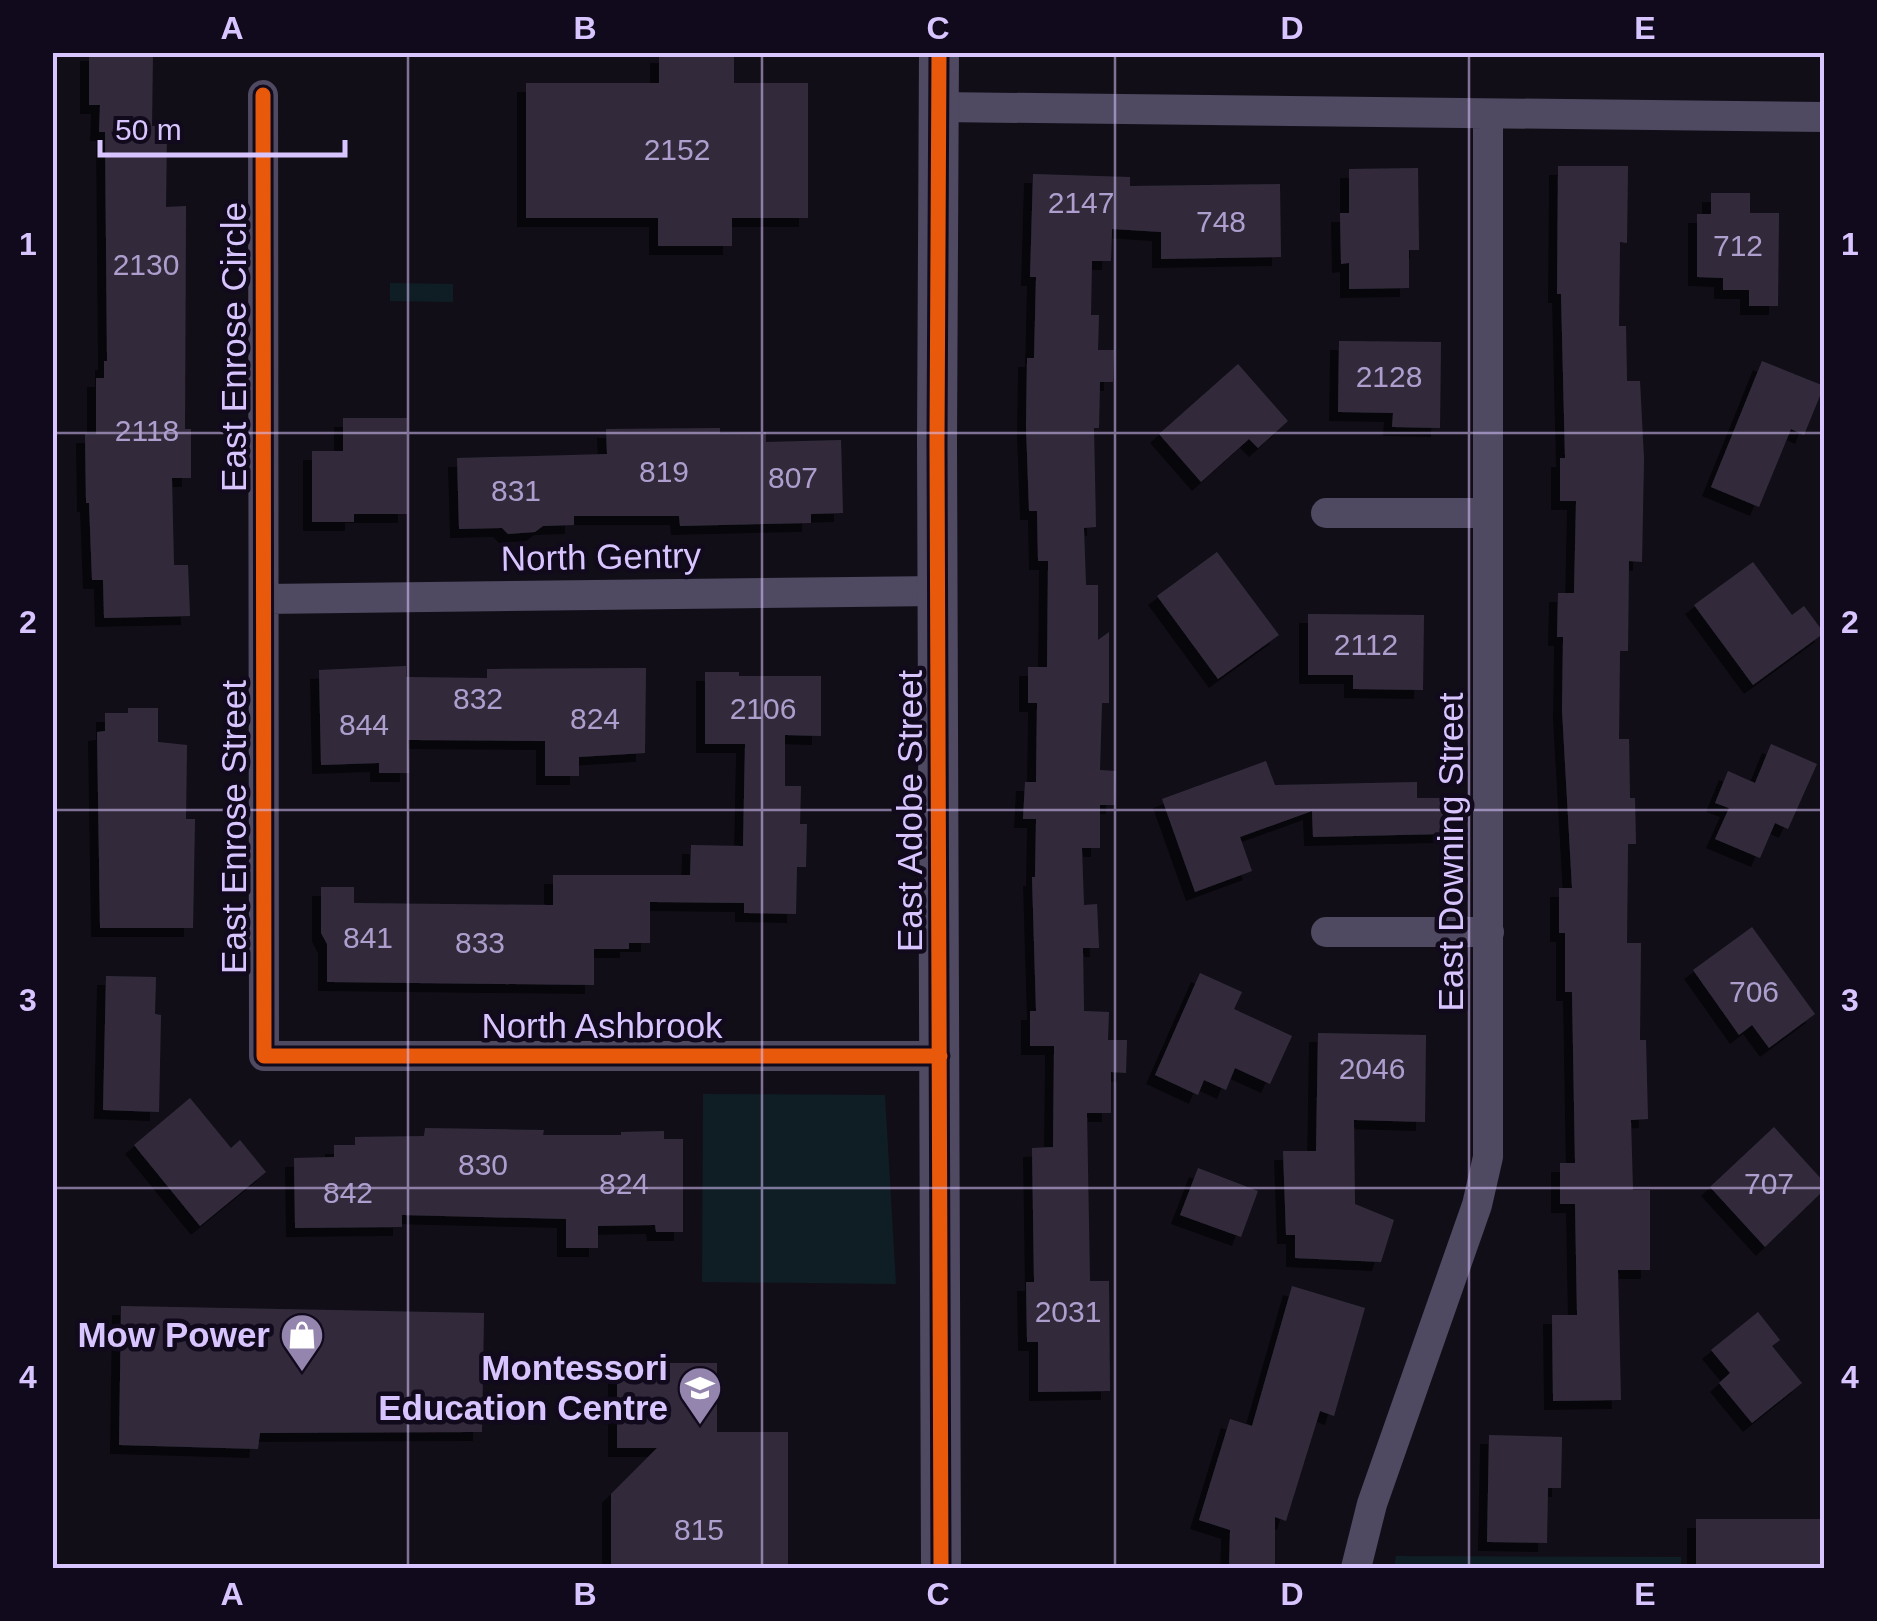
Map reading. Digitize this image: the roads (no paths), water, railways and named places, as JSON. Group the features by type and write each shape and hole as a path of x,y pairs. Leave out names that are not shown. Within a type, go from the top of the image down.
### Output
{"street":[{"name":"East Adobe Street","path":"939,52 940,1568"},
{"name":"East Enrose Circle","path":"264,95 264,599"},
{"path":"939,107 1824,117"},
{"name":"East Downing Street","path":"1356,1568 1372,1504 1484,1184 1489,1132 1488,114"},
{"path":"1326,513 1488,513"},
{"name":"North Gentry","path":"264,599 940,591"},
{"name":"East Enrose Street","path":"264,599 264,1056"},
{"path":"1326,932 1489,932"},
{"name":"North Ashbrook","path":"264,1056 940,1056"}],"place":[{"name":"Mow Power","path":"302,1373"},
{"name":"Montessori Education Centre","path":"700,1426"}]}
